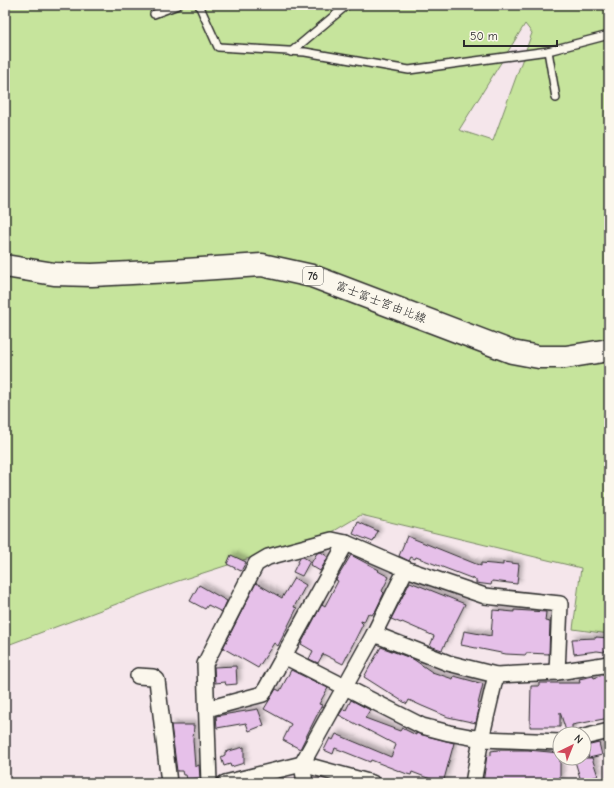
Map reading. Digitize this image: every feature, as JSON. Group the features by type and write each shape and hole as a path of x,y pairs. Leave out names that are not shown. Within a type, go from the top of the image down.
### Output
{"main road":[{"name":"富士富士宮由比線","path":"5,266 54,274 92,275 262,264 312,276 512,352 539,357 566,357 609,350"}],"street":[{"path":"209,783 205,664 256,564 268,557 332,540 346,543 406,569 485,596 560,604 557,672"},
{"path":"207,709 263,694 346,543"},
{"path":"305,783 302,764 374,634 406,569"},
{"path":"374,634 448,663 496,675 557,672 603,666 609,663"},
{"path":"284,656 422,726 481,739 552,742"},
{"path":"473,783 481,739 496,675"},
{"path":"138,676 153,677 157,680 169,783"},
{"path":"592,735 609,731"},
{"path":"225,783 302,764 372,783"}],"lane":[{"path":"154,14 178,5"},
{"path":"199,5 218,47 305,52 409,70 548,51 609,34"},
{"path":"291,52 347,5"},
{"path":"548,51 556,98"}],"green space":[{"path":"5,5 609,5 609,634 573,629 581,568 361,515 334,531 175,582 5,646","holes":["525,24 532,33 493,141 459,130"]}],"building":[{"path":"358,522 378,531 373,542 353,534"},
{"path":"407,536 481,566 481,563 503,565 503,562 519,564 517,584 492,581 491,585 476,583 476,580 416,557 415,559 411,557 409,561 399,556"},
{"path":"321,552 328,557 320,571 310,565 317,553"},
{"path":"231,555 246,562 241,571 227,564"},
{"path":"351,555 389,577 382,591 384,593 375,612 372,615 368,613 364,622 361,621 363,624 343,664 323,654 318,663 309,659 313,651 301,644 322,604 325,606 338,581 336,580"},
{"path":"303,557 310,561 302,576 293,572 300,558"},
{"path":"294,578 306,585 294,607 297,608 278,646 274,643 258,668 223,648 256,583 282,598"},
{"path":"410,582 465,604 442,650 430,646 434,636 402,622 401,623 391,619"},
{"path":"199,585 227,601 222,612 208,605 205,609 190,601"},
{"path":"493,610 514,612 514,610 546,612 545,621 550,622 549,654 506,654 461,645 464,631 491,636"},
{"path":"596,637 609,638 609,651 605,650 604,652 597,651 574,654 572,639"},
{"path":"381,647 413,659 432,672 453,679 454,676 483,684 477,708 479,709 476,723 448,717 409,700 407,704 364,677"},
{"path":"236,666 237,684 226,685 225,682 215,683 214,667"},
{"path":"291,670 328,688 319,704 322,705 300,749 283,740 291,724 264,709 276,689 280,691"},
{"path":"609,673 609,718 572,726 564,726 560,712 560,726 530,727 531,686 539,686 539,683 580,683 579,679 593,676 594,678"},
{"path":"351,700 370,710 365,718 400,731 402,728 416,735 416,733 454,743 443,783 412,772 411,775 407,774 371,760 370,762 335,748 333,754 324,750 330,738 333,740 336,734 391,757 396,745 339,715 343,709 346,710"},
{"path":"258,709 264,725 249,731 246,723 217,728 216,716"},
{"path":"171,725 194,725 193,740 195,767 199,765 200,778 187,779 186,775 183,775 182,771 177,771"},
{"path":"599,743 602,755 592,757 592,745"},
{"path":"244,747 244,763 231,767 230,764 224,766 221,757 225,755 225,752"},
{"path":"528,750 552,752 552,766 560,766 560,783 483,783 487,755 491,756 491,751"},
{"path":"592,758 598,776 581,781 576,766 592,766"}]}
